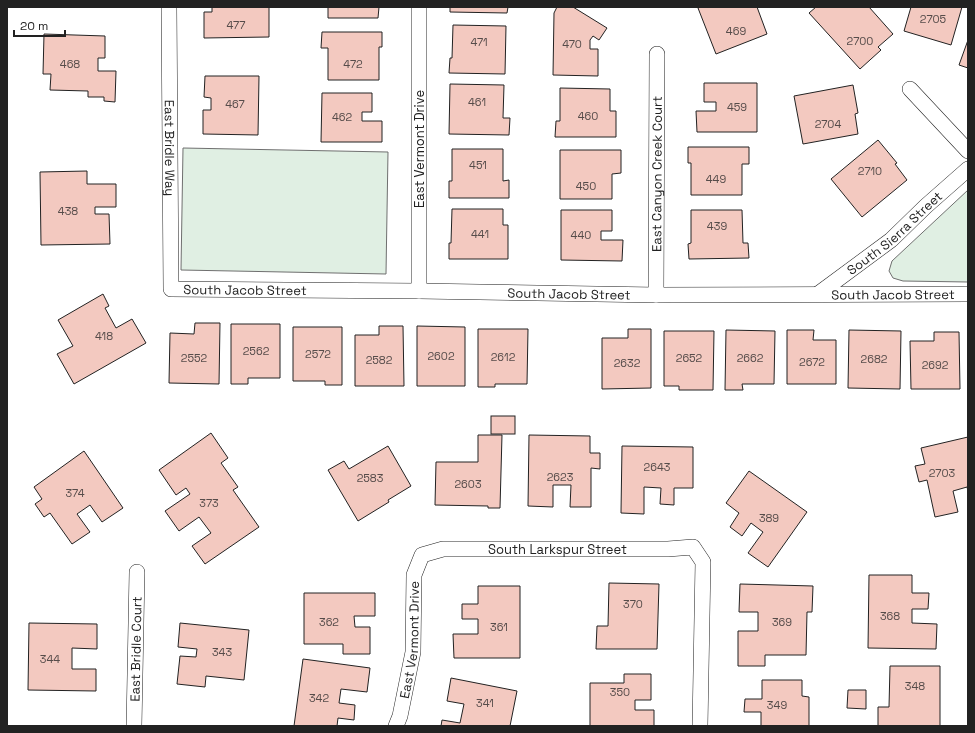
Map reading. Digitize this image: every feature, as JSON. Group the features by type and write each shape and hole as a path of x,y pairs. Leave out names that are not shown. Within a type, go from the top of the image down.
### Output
{"street":[{"name":"East Bridle Way","path":"169,7 171,288"},
{"name":"East Vermont Drive","path":"419,291 420,7"},
{"name":"East Canyon Creek Court","path":"656,295 657,54"},
{"path":"910,89 968,151"},
{"name":"South Sierra Street","path":"818,294 891,240 926,206 968,169"},
{"name":"South Jacob Street","path":"171,288 656,295 968,294"},
{"name":"South Larkspur Street","path":"422,555 443,549 668,549 693,547 702,562 700,726"},
{"name":"East Vermont Drive","path":"396,726 400,716 413,652 414,575 422,555"},
{"name":"East Bridle Court","path":"134,726 137,572"}],"green space":[{"path":"183,148 388,152 386,274 181,270"},
{"path":"968,190 968,282 903,281 893,278 889,271 892,261"}],"building":[{"path":"212,7 269,7 269,37 204,38 204,12 212,12"},
{"path":"328,7 379,7 378,18 328,18"},
{"path":"450,7 508,7 507,13 450,12"},
{"path":"557,7 573,7 607,28 599,40 593,36 590,40 590,49 598,49 598,76 553,75 554,13"},
{"path":"757,7 767,34 716,54 698,8"},
{"path":"816,7 869,7 893,34 878,47 881,50 860,69 809,13"},
{"path":"911,7 962,7 951,45 904,31"},
{"path":"453,25 506,26 505,74 449,73 450,58 452,58"},
{"path":"322,32 382,32 382,47 379,47 379,80 328,80 328,48 321,48"},
{"path":"44,34 105,36 105,58 98,58 98,71 116,71 115,102 104,101 104,97 88,97 88,91 50,90 51,74 43,74"},
{"path":"968,40 968,68 959,65"},
{"path":"205,76 259,76 258,135 203,134 203,110 211,110 211,98 204,97"},
{"path":"704,83 757,83 757,132 697,132 696,111 716,111 716,102 704,102"},
{"path":"450,84 504,85 503,118 510,118 509,135 449,134"},
{"path":"853,85 858,113 855,114 858,134 803,144 794,96"},
{"path":"560,88 610,89 610,111 616,111 616,137 555,137 556,121 560,121"},
{"path":"322,93 372,93 372,112 362,112 362,121 382,121 382,142 321,142"},
{"path":"878,140 897,163 895,164 907,180 862,217 831,179"},
{"path":"688,147 749,147 749,164 742,164 742,195 691,195 691,163 688,163"},
{"path":"452,149 503,149 503,181 509,180 509,198 449,198 449,181 452,181"},
{"path":"560,150 621,150 621,173 612,174 612,199 560,199"},
{"path":"87,171 87,184 116,184 116,207 95,207 95,214 109,214 110,244 41,245 40,172"},
{"path":"452,209 503,209 503,225 508,225 508,259 449,259"},
{"path":"561,210 612,210 612,231 601,231 601,240 623,240 622,261 561,260"},
{"path":"691,210 742,210 743,243 748,243 749,258 689,259 688,244 691,243"},
{"path":"103,294 109,306 105,308 116,328 132,319 146,343 74,384 57,354 73,346 58,320"},
{"path":"195,323 220,323 219,384 169,383 170,333 194,334"},
{"path":"231,324 280,324 280,378 248,378 248,384 231,384"},
{"path":"379,326 403,326 404,386 355,386 355,335 379,335"},
{"path":"417,326 465,327 465,386 417,386"},
{"path":"293,327 342,327 342,385 325,385 325,381 293,381"},
{"path":"478,329 528,329 527,384 495,384 495,387 478,387"},
{"path":"628,329 651,329 651,388 602,389 602,338 628,338"},
{"path":"726,330 775,331 774,384 742,384 743,390 725,390"},
{"path":"787,330 814,330 813,340 836,340 836,384 787,384"},
{"path":"849,330 901,331 900,389 848,388"},
{"path":"664,331 714,331 713,390 679,390 679,386 664,386"},
{"path":"934,332 959,332 960,389 911,389 910,341 934,341"},
{"path":"491,416 515,416 515,434 491,434"},
{"path":"211,433 228,458 221,463 238,487 233,490 259,527 205,564 192,546 211,533 199,517 179,531 165,511 190,494 186,488 176,495 159,470"},
{"path":"478,435 502,435 500,508 488,508 488,506 435,505 436,462 478,462"},
{"path":"529,435 590,436 590,453 600,453 600,469 591,468 591,507 570,507 571,485 553,485 553,507 528,506"},
{"path":"968,437 968,491 967,487 953,491 958,512 935,517 927,480 919,482 915,466 925,464 921,448"},
{"path":"388,446 411,486 388,500 389,502 358,521 328,470 344,461 349,469"},
{"path":"622,446 693,447 693,488 674,488 674,505 660,504 661,488 644,487 644,514 621,513"},
{"path":"84,451 123,508 102,522 90,505 77,514 90,532 72,544 50,513 44,517 35,504 42,499 34,487"},
{"path":"749,471 807,512 768,567 748,553 763,532 751,523 742,536 730,527 739,513 726,503"},
{"path":"869,575 912,575 912,593 929,593 928,609 912,609 912,623 937,624 936,649 868,648"},
{"path":"609,583 659,584 657,649 596,649 597,626 608,626"},
{"path":"740,584 813,586 812,612 807,612 806,655 765,655 765,666 738,666 738,631 758,631 758,612 739,612"},
{"path":"478,586 520,586 520,658 454,658 453,634 478,634 478,619 462,619 462,604 478,604"},
{"path":"304,593 375,593 375,616 354,616 355,627 370,627 370,654 343,654 343,644 304,644"},
{"path":"29,623 97,624 97,649 72,648 72,669 96,669 96,691 28,690"},
{"path":"180,623 249,630 244,680 206,676 205,687 177,684 180,656 196,657 197,649 178,647"},
{"path":"303,659 370,668 367,692 341,689 339,703 355,705 354,720 338,718 337,726 294,726"},
{"path":"890,666 940,666 940,726 878,726 878,707 889,707"},
{"path":"624,674 651,674 651,700 635,700 635,710 654,710 654,726 590,726 590,683 624,683"},
{"path":"451,678 517,691 510,726 441,726 442,720 460,723 464,704 447,701"},
{"path":"762,680 802,680 802,696 809,697 809,726 761,726 761,712 744,712 745,699 762,699"},
{"path":"848,690 866,690 866,709 847,708"}]}
